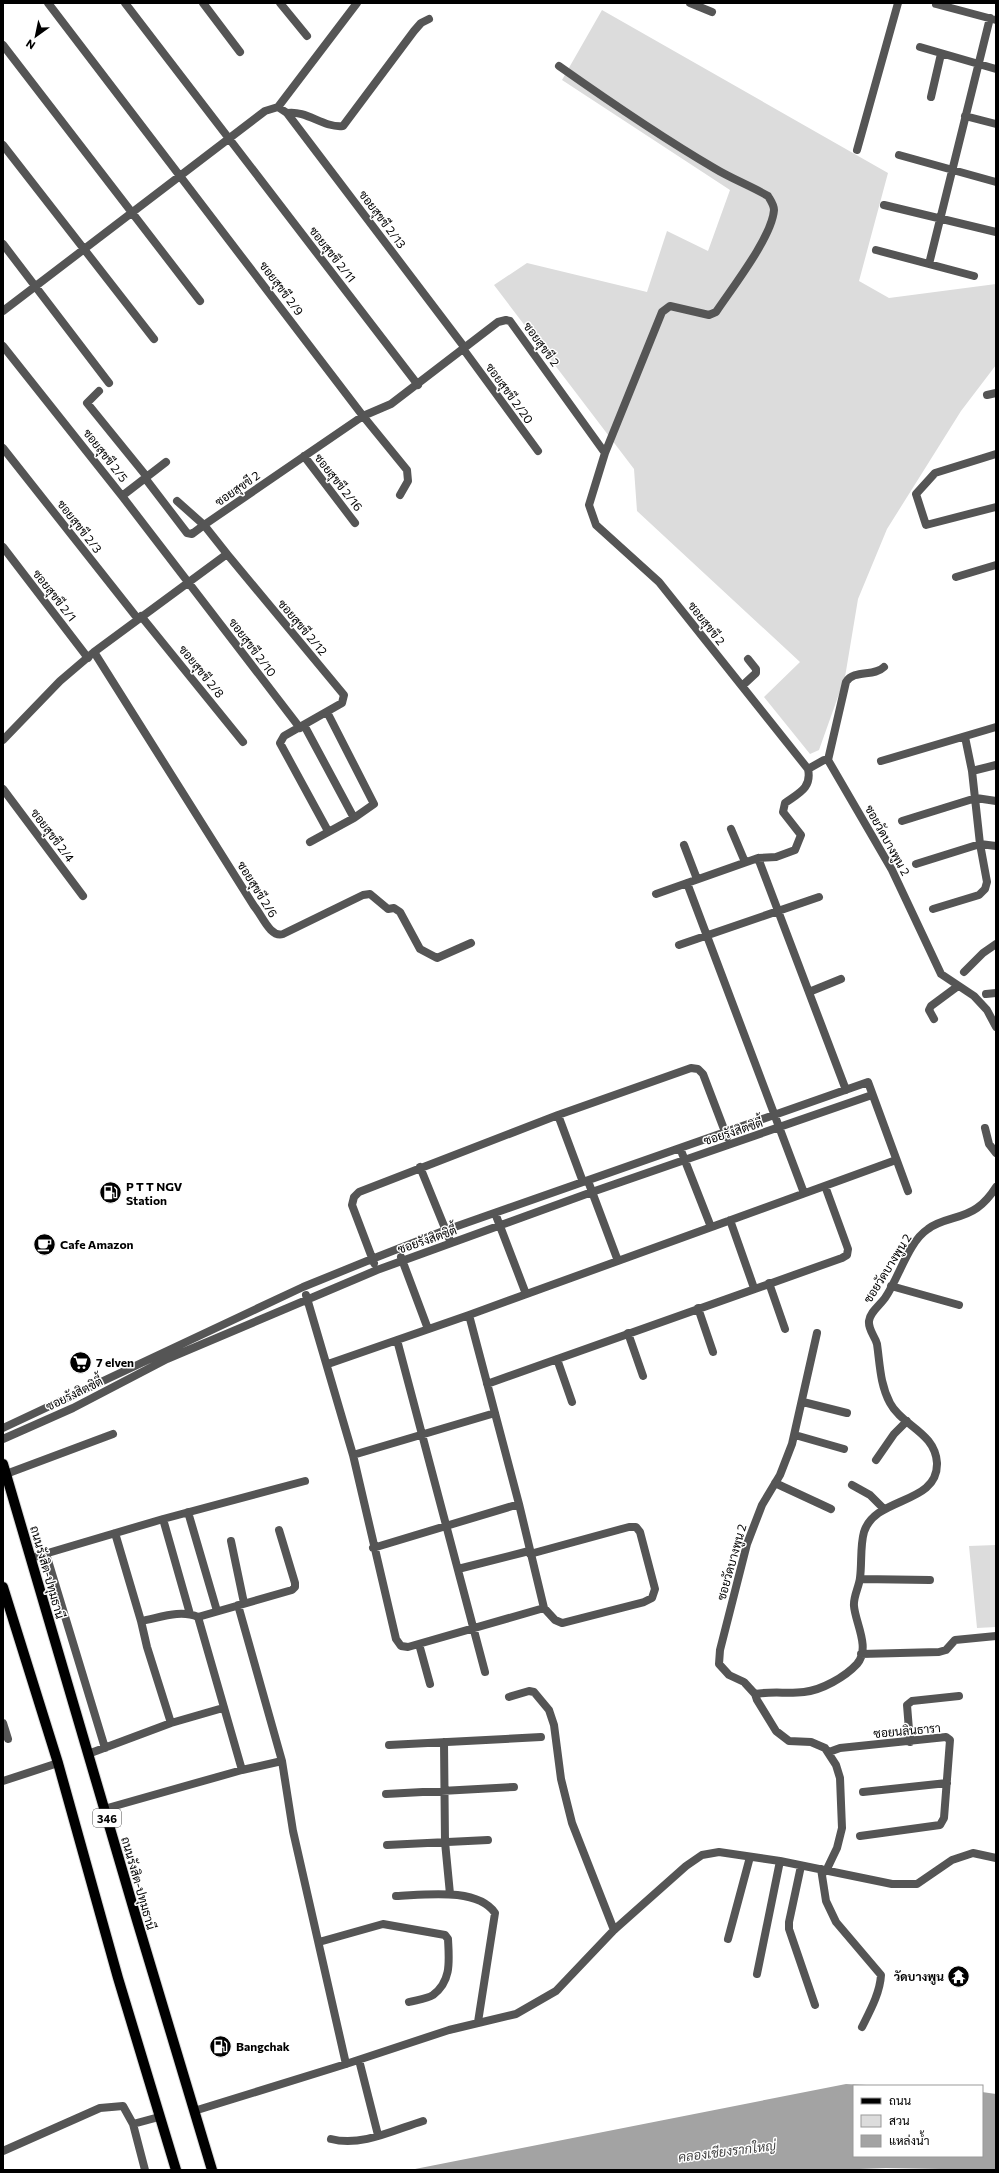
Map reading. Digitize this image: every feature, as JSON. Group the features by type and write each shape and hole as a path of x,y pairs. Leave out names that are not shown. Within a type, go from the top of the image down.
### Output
{"main road":[{"name":"ถนนรังสิต-ปทุมธานี","path":"4,1469 212,2170"},
{"name":"346","path":"3,1587 58,1763 159,2117 176,2170"}],"street":[{"name":"ซอยสุขขี 2/9","path":"48,3 363,416 407,470 408,481 400,494"},
{"name":"ซอยสุขขี 2/11","path":"125,3 418,385"},
{"path":"203,3 240,52"},
{"path":"280,3 307,36"},
{"path":"4,307 84,251 228,138 265,111 278,107 357,3"},
{"path":"690,3 712,12"},
{"path":"857,150 898,3"},
{"path":"929,264 978,64 993,19 936,4"},
{"path":"287,113 301,113 328,124 343,126 414,31 421,23 429,19"},
{"path":"3,45 200,301"},
{"path":"920,47 996,69"},
{"path":"931,97 941,54"},
{"path":"559,66 628,115 692,155 725,175 768,196 774,210 770,225 762,242 716,312 709,315 670,306 662,312 604,453"},
{"name":"ซอยสุขขี 2/13","path":"278,107 287,113 464,349"},
{"path":"965,116 996,124"},
{"path":"3,145 154,339"},
{"path":"899,155 996,182"},
{"path":"884,205 940,217 996,232"},
{"path":"3,244 34,287 109,382"},
{"path":"876,250 974,276"},
{"name":"ซอยสุขขี 2","path":"99,391 87,403 146,478 186,533 192,534 363,416 391,404 418,385 498,322 506,320 510,321 604,453 589,505 596,525 659,582 811,767"},
{"name":"ซอยสุขขี 2/5","path":"3,346 188,582"},
{"name":"ซอยสุขขี 2/20","path":"464,349 538,451"},
{"path":"987,395 996,393"},
{"name":"ซอยสุขขี 2/3","path":"3,448 140,617"},
{"path":"996,454 935,473 916,494 926,525 996,506"},
{"name":"ซอยสุขขี 2/16","path":"304,456 355,523"},
{"path":"122,496 166,462"},
{"path":"3,740 60,680 140,617 227,554 204,525 177,501"},
{"name":"ซอยสุขขี 2/1","path":"3,547 91,655"},
{"name":"ซอยสุขขี 2/12","path":"227,554 344,695 342,703 327,712"},
{"path":"956,577 996,565"},
{"name":"ซอยสุขขี 2/10","path":"188,582 302,727 354,818"},
{"name":"ซอยสุขขี 2/8","path":"140,617 243,742"},
{"name":"ซอยสุขขี 2/6","path":"91,655 254,906 274,933 279,935 283,934 362,895 370,894 388,909 394,908 400,912 420,949 430,956 437,958 471,943"},
{"path":"743,685 754,676 756,669 748,659"},
{"path":"656,894 745,862 758,858 776,857 796,850 801,835 783,812 785,803 808,786 811,767 826,760 846,682 853,676 878,670 884,667"},
{"path":"310,842 354,818 372,807 374,804 327,712 284,736 280,743 328,831"},
{"path":"881,761 996,727"},
{"path":"933,909 979,895 985,889 986,882 980,844 976,798 965,737"},
{"name":"ซอยวัดบางพูน 2","path":"826,760 892,870 941,974 969,992 987,1010 996,1026"},
{"path":"972,771 996,765"},
{"name":"ซอยสุขขี 2/4","path":"3,789 83,896"},
{"path":"902,821 976,798 996,801"},
{"path":"731,829 745,862"},
{"path":"916,864 980,844 996,846"},
{"path":"684,845 697,879"},
{"path":"758,858 846,1090"},
{"path":"688,883 804,1194"},
{"path":"679,944 819,897"},
{"path":"964,972 983,953 996,944"},
{"path":"808,992 841,979"},
{"path":"934,1019 930,1010 931,1006 945,994 958,986"},
{"path":"986,994 996,993"},
{"path":"377,1270 352,1205 354,1197 359,1192 420,1167 558,1115 691,1068 698,1069 703,1074 730,1145"},
{"name":"ซอยรังสิตซิตี้","path":"3,1428 304,1287 372,1259 446,1230 868,1082 872,1095 779,1129 592,1192 402,1260 308,1298 167,1359 73,1408 3,1439"},
{"path":"872,1095 908,1191"},
{"path":"558,1115 585,1182 592,1192 618,1261"},
{"path":"985,1128 989,1144 995,1152"},
{"path":"680,1148 711,1227"},
{"path":"328,1364 469,1315 896,1160"},
{"path":"420,1167 451,1243"},
{"path":"487,1384 842,1258 847,1255 848,1249 825,1186"},
{"name":"ซอยวัดบางพูน 2","path":"861,1654 862,1633 854,1605 860,1579 864,1531 870,1520 882,1507 923,1491 935,1476 937,1462 934,1451 924,1435 906,1422 897,1413 884,1389 876,1341 870,1328 869,1320 874,1310 891,1286 905,1260 926,1230 935,1224 977,1209 996,1187"},
{"path":"495,1213 526,1294"},
{"path":"730,1220 754,1288"},
{"path":"398,1250 428,1329"},
{"path":"768,1283 785,1329"},
{"path":"891,1286 959,1305"},
{"path":"304,1287 328,1364 352,1455 373,1548 396,1639 401,1646 408,1647 544,1608"},
{"path":"698,1308 713,1352"},
{"path":"458,1569 529,1553 629,1527 636,1527 640,1532 655,1589 652,1598 644,1602 562,1623 555,1620 544,1608 529,1553 519,1504 469,1315"},
{"path":"628,1333 642,1376"},
{"name":"ซอยวัดบางพูน 2","path":"817,1333 795,1435 775,1483 762,1505 747,1544 720,1650 719,1664 729,1675 744,1682 755,1694 776,1731 789,1741 811,1742 825,1748 829,1752"},
{"path":"397,1340 485,1672"},
{"path":"557,1359 572,1402"},
{"path":"803,1402 847,1413"},
{"path":"352,1455 495,1413"},
{"path":"876,1460 894,1434 906,1422"},
{"path":"4,1469 113,1434"},
{"path":"795,1435 844,1449"},
{"path":"31,1558 162,1519 305,1481"},
{"path":"775,1483 831,1509"},
{"path":"852,1485 870,1494 882,1507"},
{"path":"373,1548 519,1504"},
{"path":"188,1512 217,1611"},
{"path":"162,1519 194,1615 242,1770"},
{"path":"141,1621 182,1613 194,1615 217,1611 292,1590 295,1587 279,1530"},
{"path":"115,1533 141,1621 147,1647 171,1723"},
{"path":"231,1541 241,1604 282,1761 293,1831 346,2064"},
{"path":"46,1554 105,1748"},
{"path":"860,1579 930,1580"},
{"path":"755,1694 768,1691 805,1692 822,1687 848,1672 859,1662 861,1654 939,1652 946,1650 955,1640 996,1636"},
{"path":"419,1644 430,1684"},
{"path":"509,1696 529,1691 534,1692 548,1710 554,1725 560,1780 572,1823 614,1930"},
{"path":"910,1742 907,1705 912,1701 960,1696"},
{"path":"88,1754 171,1723 223,1708"},
{"path":"3,1723 8,1739"},
{"path":"389,1745 541,1737"},
{"name":"ซอยนลินธารา","path":"829,1752 840,1748 946,1738 950,1740 944,1818 940,1825 860,1836"},
{"path":"444,1742 445,1842 450,1894"},
{"path":"829,1752 840,1778 842,1828 837,1848 823,1870 826,1901 836,1922 881,1975 876,1998 862,2027"},
{"path":"104,1809 242,1770 282,1761"},
{"path":"3,1781 58,1763"},
{"path":"863,1792 946,1783"},
{"path":"386,1794 514,1787"},
{"path":"387,1845 488,1840"},
{"path":"194,2111 478,2022 516,2014 545,1999 556,1991 614,1930 686,1866 702,1855 719,1852 780,1861 892,1884 917,1884 952,1860 973,1853 996,1858"},
{"path":"728,1939 750,1857"},
{"path":"757,1974 780,1861"},
{"path":"802,1866 789,1928 815,2005"},
{"path":"396,1896 450,1894 486,1902 495,1913 478,2022"},
{"path":"319,1942 383,1924 445,1935 448,1939 449,1973 446,1980 433,1995 409,2002"},
{"path":"359,2060 378,2135"},
{"path":"3,2151 100,2108 123,2106 133,2124 145,2170"},
{"path":"133,2124 159,2117"},
{"path":"331,2138 342,2142 354,2141 422,2121"}],"green space":[{"path":"602,10 888,173 859,281 889,298 996,284 996,365 961,411 887,529 858,599 845,677 819,750 810,754 764,697 800,662 637,511 634,469 494,285 527,263 647,292 667,231 708,251 730,190 562,80"},
{"path":"996,1545 996,1627 977,1628 969,1546"}],"water":[{"name":"คลองเชียงรากใหญ่","path":"846,2084 866,2085 853,2085 853,2157 983,2157 983,2092 996,2094 996,2170 886,2168 833,2170 410,2170"}],"place":[{"name":"P T T NGV Station","path":"111,1193"},
{"name":"Cafe Amazon","path":"45,1244"},
{"name":"7 elven","path":"81,1362"},
{"name":"วัดบางพูน","path":"959,1976"},
{"name":"Bangchak","path":"221,2046"}]}
